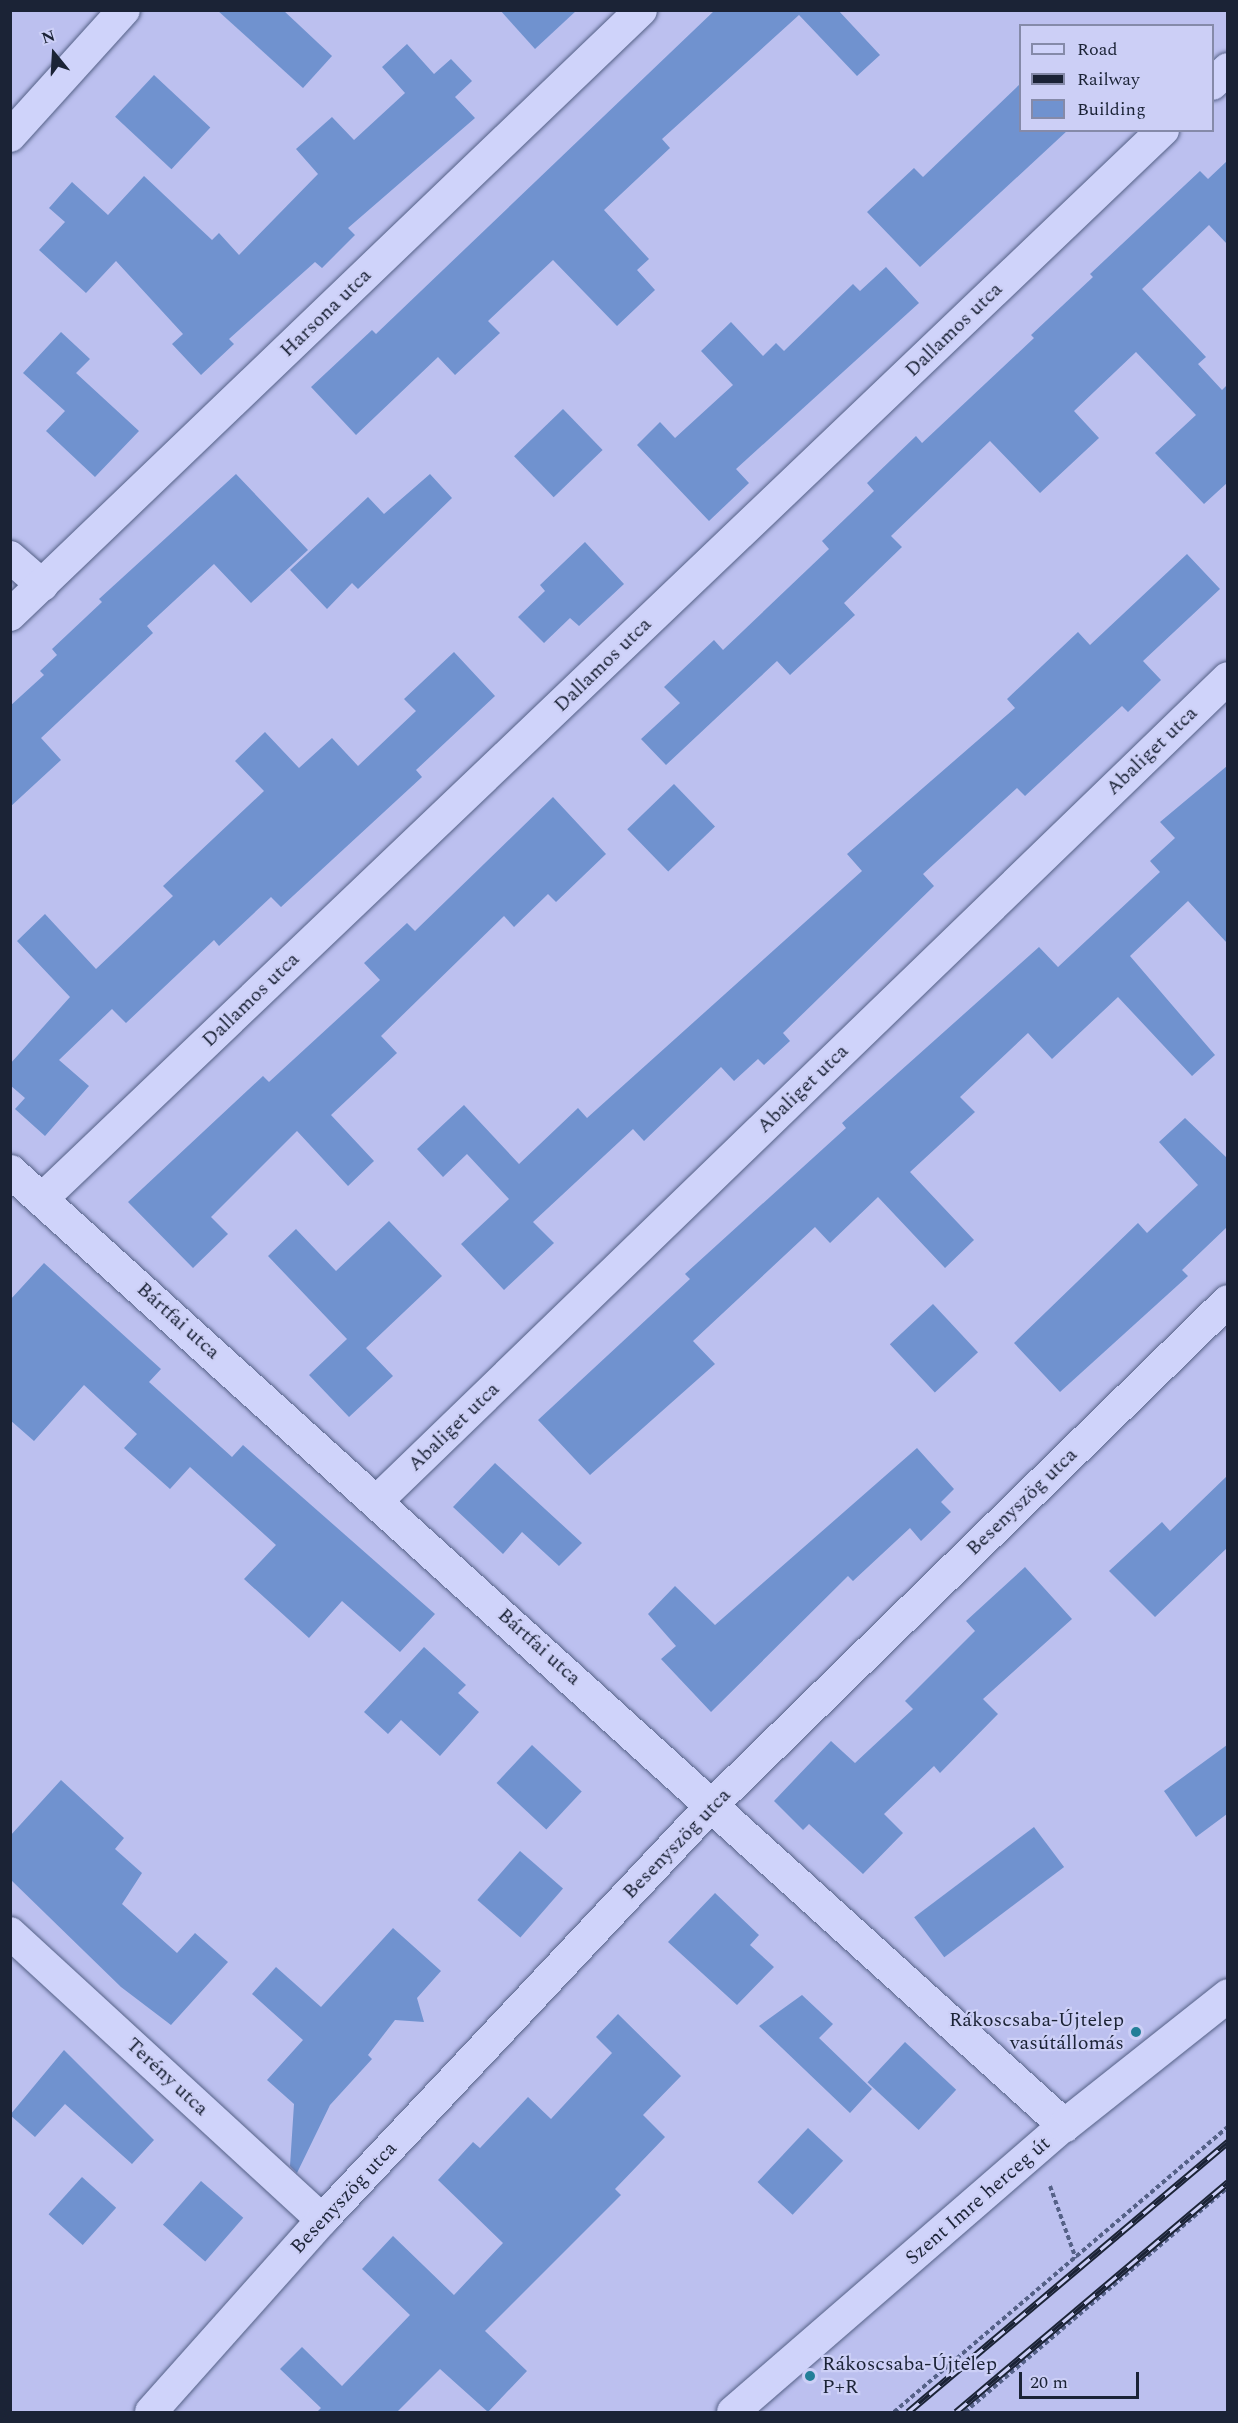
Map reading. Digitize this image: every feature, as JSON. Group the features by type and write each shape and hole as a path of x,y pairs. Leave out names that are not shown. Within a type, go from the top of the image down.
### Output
{"street":[{"path":"10,136 124,10"},
{"name":"Harsona utca","path":"10,615 641,10"},
{"path":"1214,82 1227,69"},
{"name":"Dallamos utca","path":"42,1199 1161,132"},
{"path":"10,557 42,585"},
{"name":"Abaliget utca","path":"378,1500 1227,678"},
{"name":"Bártfai utca","path":"10,1171 378,1500 1064,2125"},
{"name":"Besenyszög utca","path":"151,2412 322,2220 712,1805 1227,1301"},
{"name":"Terény utca","path":"10,1933 322,2220"},
{"name":"Szent Imre herceg út","path":"733,2412 1064,2125 1227,1995"}],"path":[{"path":"894,2412 1076,2259 1227,2127"},
{"path":"1048,2180 1076,2259"},
{"path":"965,2412 1227,2187"}],"building":[{"path":"217,10 283,10 332,56 303,88"},
{"path":"500,10 577,10 535,49"},
{"path":"715,10 838,10 880,55 857,76 799,15 662,139 670,148 604,210 649,259 637,270 655,290 617,326 553,260 488,321 500,333 455,375 438,357 356,435 311,387 372,330 376,334"},
{"path":"407,44 434,74 451,59 472,81 455,97 475,118 348,228 355,235 322,268 315,262 229,339 234,344 201,375 172,344 183,334 116,261 86,293 39,250 65,222 49,208 72,182 108,215 144,176 212,240 219,233 239,255 318,174 296,149 332,117 354,140 405,93 382,67"},
{"path":"154,75 210,128 171,169 115,117"},
{"path":"1019,85 1019,132 1066,132 920,267 867,212 914,168 923,177"},
{"path":"1227,161 1227,244 1209,225 1142,289 1206,357 1198,364 1222,390 1227,385 1227,483 1204,504 1155,453 1196,415 1136,352 1074,411 1099,438 1040,493 990,441 891,536 902,547 844,603 855,615 790,675 777,661 666,765 641,739 680,703 664,687 714,640 723,650 829,549 822,541 874,491 867,483 916,436 922,443 1034,338 1031,335 1093,277 1090,274 1200,171 1208,179"},
{"path":"886,267 919,303 736,469 749,483 709,521 637,445 660,422 675,438 733,385 701,351 731,322 763,356 776,343 784,351 853,284 860,291"},
{"path":"61,332 90,359 76,373 139,431 95,477 46,431 65,411 23,373"},
{"path":"563,409 603,450 554,497 514,456"},
{"path":"236,474 308,550 251,603 214,564 147,626 153,633 41,738 61,760 10,807 10,706 44,675 40,671 57,655 52,649 102,602 99,599"},
{"path":"430,474 452,498 358,589 352,583 327,609 290,570 368,497 384,514"},
{"path":"585,542 624,584 579,626 570,618 544,643 518,617 545,591 540,585"},
{"path":"1187,554 1220,589 1143,661 1161,680 1128,712 1122,706 1025,796 1017,788 923,874 934,886 783,1033 790,1041 764,1065 758,1059 734,1081 721,1067 644,1141 633,1129 533,1222 554,1243 504,1290 461,1244 509,1199 467,1154 443,1177 417,1149 464,1105 519,1164 578,1108 587,1118 862,871 847,854 1015,708 1007,699 1078,632 1090,645"},
{"path":"454,652 495,696 416,770 422,777 281,907 271,897 219,946 214,940 126,1023 112,1009 59,1060 89,1086 45,1136 15,1109 25,1098 10,1085 10,1064 70,997 17,941 45,914 96,969 173,896 163,886 264,791 235,761 265,732 299,768 332,738 358,766 416,711 404,699"},
{"path":"1227,766 1227,943 1188,901 1130,956 1215,1055 1192,1076 1118,997 1052,1059 1028,1033 960,1097 975,1112 910,1172 974,1240 945,1268 878,1197 830,1243 815,1227 693,1341 715,1364 590,1475 538,1420 690,1279 685,1274 846,1128 842,1123 1039,947 1058,967 1160,872 1150,861 1175,838 1160,822"},
{"path":"674,784 715,826 668,872 627,829"},
{"path":"553,797 606,854 556,902 548,894 514,927 504,916 381,1036 397,1053 331,1115 374,1161 348,1186 297,1131 211,1217 228,1234 193,1268 128,1202 263,1076 269,1082 380,980 364,963 407,923 415,931"},
{"path":"1185,1118 1227,1158 1227,1227 1182,1270 1188,1276 1060,1392 1014,1343 1138,1223 1147,1233 1198,1185 1159,1142"},
{"path":"389,1221 442,1276 366,1348 393,1376 349,1417 309,1375 347,1339 268,1256 296,1229 336,1271"},
{"path":"44,1263 161,1369 149,1382 232,1457 243,1445 435,1614 400,1652 342,1601 309,1638 244,1579 276,1545 190,1467 170,1489 124,1448 137,1434 84,1385 34,1441 10,1420 10,1300"},
{"path":"933,1304 978,1352 935,1393 890,1344"},
{"path":"917,1448 954,1489 941,1502 951,1512 921,1541 910,1528 853,1581 848,1576 711,1712 661,1659 676,1646 648,1614 675,1586 715,1625"},
{"path":"495,1463 582,1543 559,1566 522,1532 503,1554 453,1507"},
{"path":"1227,1476 1227,1548 1155,1617 1109,1571 1162,1522 1170,1531"},
{"path":"1025,1567 1072,1619 983,1699 998,1714 940,1773 934,1766 884,1814 903,1833 863,1874 809,1824 803,1830 774,1801 831,1741 855,1763 913,1709 905,1701 975,1631 966,1621"},
{"path":"424,1647 466,1685 458,1693 479,1712 440,1756 401,1720 388,1734 364,1712"},
{"path":"532,1745 582,1791 546,1829 497,1783"},
{"path":"1227,1745 1227,1814 1196,1837 1164,1791"},
{"path":"61,1780 124,1838 115,1849 142,1873 122,1904 177,1953 195,1933 228,1962 171,2025 121,1987 10,1879 10,1836"},
{"path":"1034,1827 1064,1867 944,1957 914,1917"},
{"path":"520,1851 563,1888 520,1937 477,1900"},
{"path":"715,1893 759,1935 750,1945 774,1967 737,2005 668,1942"},
{"path":"393,1928 441,1971 417,1998 424,2022 395,2020 368,2055 372,2059 330,2105 297,2173 290,2166 294,2104 267,2080 303,2040 252,1994 276,1967 321,2007"},
{"path":"802,1995 833,2024 819,2038 872,2089 850,2113 759,2026"},
{"path":"618,2014 681,2076 643,2115 665,2137 615,2189 621,2195 485,2331 527,2371 488,2412 440,2369 397,2412 317,2412 321,2408 280,2369 302,2347 342,2386 410,2315 362,2269 393,2236 454,2295 503,2243 438,2180 473,2142 480,2148 528,2097 551,2119 612,2053 596,2037"},
{"path":"905,2042 956,2090 919,2130 867,2082"},
{"path":"64,2050 154,2140 132,2164 65,2104 35,2137 10,2115"},
{"path":"808,2128 843,2161 793,2215 758,2182"},
{"path":"82,2177 116,2208 83,2245 49,2214"},
{"path":"201,2181 243,2218 205,2262 163,2225"}],"railway":[{"path":"908,2412 1228,2142"},
{"path":"956,2412 1228,2182"}],"place":[{"name":"Rákoscsaba-Újtelep vasútállomás","path":"1136,2032"},
{"name":"Rákoscsaba-Újtelep P+R","path":"810,2376"}]}
